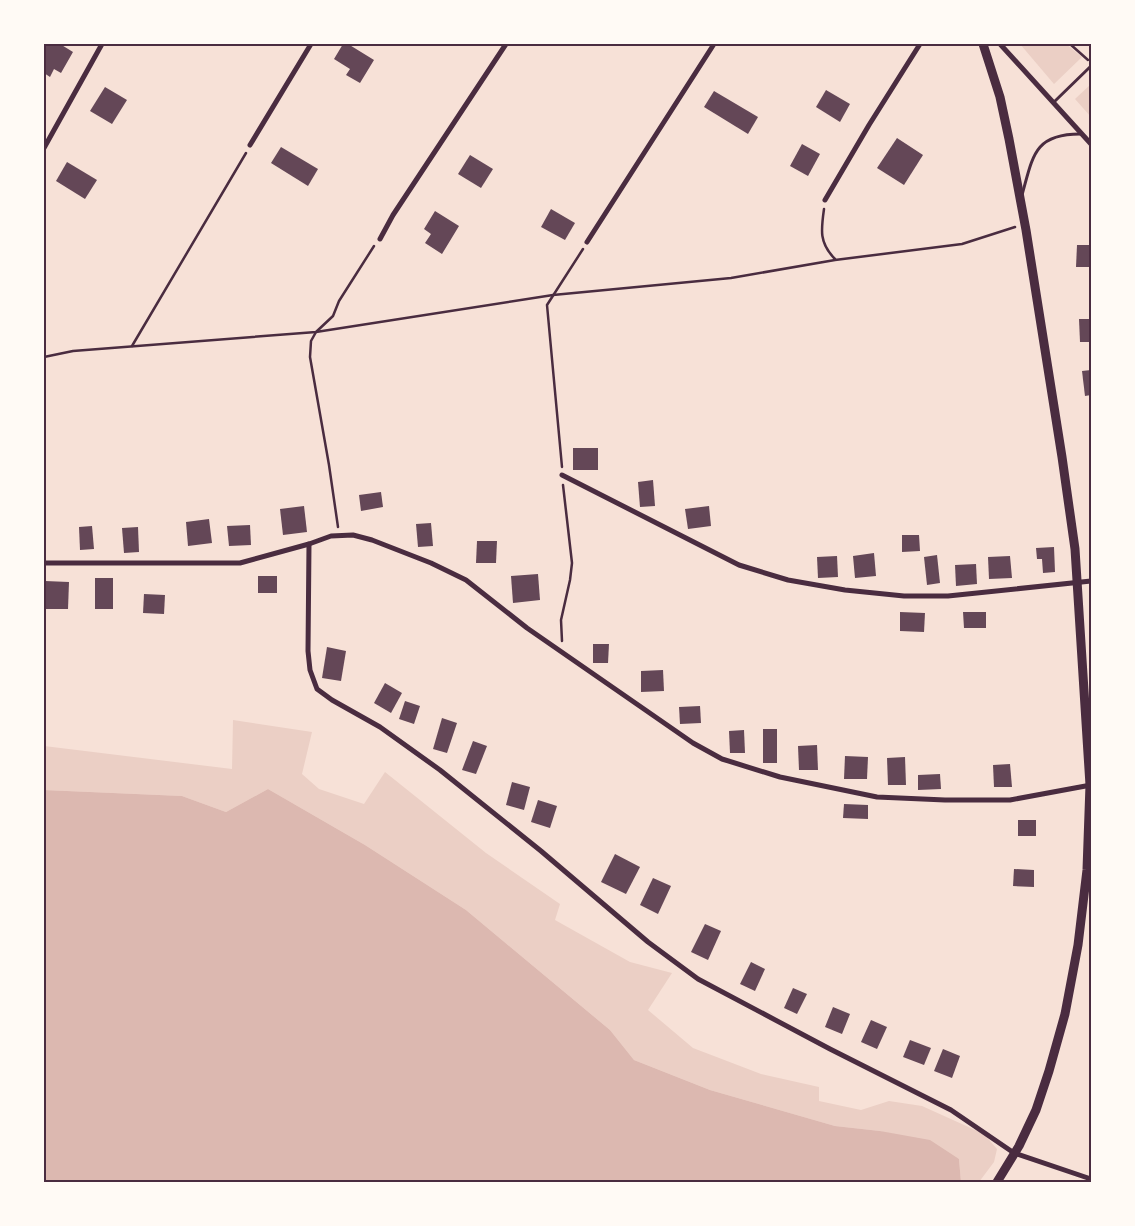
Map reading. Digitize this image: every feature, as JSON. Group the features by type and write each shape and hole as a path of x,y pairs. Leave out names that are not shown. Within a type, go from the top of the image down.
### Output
{"street":[{"path":"44,148 102,44"},
{"path":"250,145 311,44"},
{"path":"380,239 393,216 506,44"},
{"path":"588,242 714,44"},
{"path":"826,200 869,125 920,44"},
{"path":"983,44 1000,97 1025,224 1062,457 1078,582 1091,785 1087,870 1078,944 1065,1014 1036,1110 997,1182"},
{"path":"1000,44 1091,144"},
{"path":"562,475 739,565 788,580 845,590 904,596 948,596 1091,581"},
{"path":"44,563 240,563 331,536 353,535 372,540 432,563 466,580 527,628 693,743 722,759 780,778 877,797 1010,800 1091,785"},
{"path":"309,544 308,650 310,670 317,689 380,728 440,770 541,851 648,942 698,979 951,1110 1014,1153 1091,1179"}],"lane":[{"path":"1053,102 1091,66"},
{"path":"1020,200 1029,170 1040,146 1047,139 1061,134 1082,134"}],"path":[{"path":"1070,44 1091,63"},
{"path":"132,346 250,145"},
{"path":"826,200 821,233 827,252 835,260"},
{"path":"44,357 132,346 316,332 553,296 731,278 835,260 962,244 1025,224"},
{"path":"553,296 588,242"},
{"path":"339,536 329,465 310,358 311,341 316,332 332,316 339,300 374,246"}],"shaded area":[{"path":"1020,44 1066,44 1082,57 1054,84"},
{"path":"1091,84 1091,117 1075,99"},
{"path":"233,720 312,732 302,774 319,789 364,804 385,772 486,853 560,904 555,920 630,962 672,973 648,1010 693,1048 761,1074 819,1087 819,1101 861,1110 889,1101 922,1106 984,1134 997,1149 994,1162 979,1182 961,1182 959,1159 880,1131 835,1126 710,1090 634,1060 610,1030 466,910 365,845 268,789 226,812 182,796 44,790 44,746 232,769"},
{"path":"268,789 365,845 466,910 610,1030 634,1060 710,1090 835,1126 880,1131 930,1140 959,1159 961,1182 44,1182 44,790 182,796 226,812"}],"building":[{"path":"44,44 60,44 73,52 61,73 54,69 50,77 44,73"},
{"path":"343,44 348,44 374,60 360,83 346,75 350,69 334,59"},
{"path":"105,87 127,100 112,124 90,111"},
{"path":"826,90 850,104 840,122 816,107"},
{"path":"714,91 758,117 748,134 704,107"},
{"path":"897,138 923,155 904,185 877,168"},
{"path":"802,144 820,154 808,176 790,166"},
{"path":"281,147 318,169 308,186 271,163"},
{"path":"470,155 493,169 481,188 458,174"},
{"path":"67,162 97,180 85,199 56,181"},
{"path":"551,209 575,223 565,240 541,227"},
{"path":"435,211 459,226 442,254 425,243 431,234 424,229"},
{"path":"1077,245 1091,245 1091,267 1076,267"},
{"path":"1079,319 1091,319 1091,342 1080,342"},
{"path":"1091,370 1091,395 1085,396 1082,371"},
{"path":"573,448 598,448 598,470 573,470"},
{"path":"653,480 655,506 640,507 638,482"},
{"path":"381,492 383,507 361,511 359,495"},
{"path":"304,506 307,532 283,535 280,509"},
{"path":"709,506 711,526 688,529 685,509"},
{"path":"209,519 212,543 188,546 186,522"},
{"path":"431,523 433,546 418,547 416,524"},
{"path":"250,525 251,545 229,546 227,526"},
{"path":"92,526 94,549 80,550 79,527"},
{"path":"138,527 139,552 124,553 122,528"},
{"path":"902,535 919,535 920,551 902,552"},
{"path":"477,541 497,541 496,563 476,563"},
{"path":"1054,547 1055,572 1043,573 1042,559 1037,559 1036,548"},
{"path":"874,553 876,576 855,578 853,556"},
{"path":"937,555 940,583 927,585 924,557"},
{"path":"837,556 838,577 818,578 817,557"},
{"path":"1010,556 1012,578 989,579 988,557"},
{"path":"976,564 977,584 956,586 955,565"},
{"path":"538,574 540,600 513,603 511,576"},
{"path":"258,576 277,576 277,593 258,593"},
{"path":"95,578 113,578 113,609 95,609"},
{"path":"45,581 69,582 68,609 45,609"},
{"path":"144,594 165,595 164,614 143,613"},
{"path":"900,612 925,613 924,632 900,631"},
{"path":"963,612 986,612 986,628 964,628"},
{"path":"593,644 609,644 608,663 593,663"},
{"path":"327,647 346,651 341,681 322,678"},
{"path":"663,670 664,691 641,692 641,671"},
{"path":"385,683 402,693 391,713 374,703"},
{"path":"405,701 420,706 414,724 399,719"},
{"path":"700,706 701,723 680,724 679,707"},
{"path":"442,718 457,723 447,753 433,749"},
{"path":"763,729 777,729 777,763 763,763"},
{"path":"744,730 745,753 730,753 729,731"},
{"path":"473,741 487,746 476,774 462,770"},
{"path":"817,745 818,770 799,770 798,746"},
{"path":"845,756 868,757 867,779 844,779"},
{"path":"905,757 906,785 888,785 887,758"},
{"path":"1010,764 1012,787 994,787 993,765"},
{"path":"940,774 941,789 918,790 918,775"},
{"path":"512,782 530,787 524,810 506,805"},
{"path":"538,800 557,806 550,828 531,822"},
{"path":"844,804 868,805 868,819 843,818"},
{"path":"1018,820 1036,820 1036,836 1018,836"},
{"path":"615,854 640,867 626,894 601,882"},
{"path":"1014,869 1034,870 1034,887 1013,886"},
{"path":"653,878 671,886 658,914 640,905"},
{"path":"705,924 721,931 708,960 691,952"},
{"path":"751,962 765,969 755,991 740,984"},
{"path":"793,988 807,994 797,1014 784,1008"},
{"path":"833,1007 850,1014 842,1034 825,1027"},
{"path":"871,1020 887,1027 877,1049 861,1042"},
{"path":"910,1040 931,1048 924,1065 903,1057"},
{"path":"943,1049 960,1056 952,1078 934,1071"}]}
